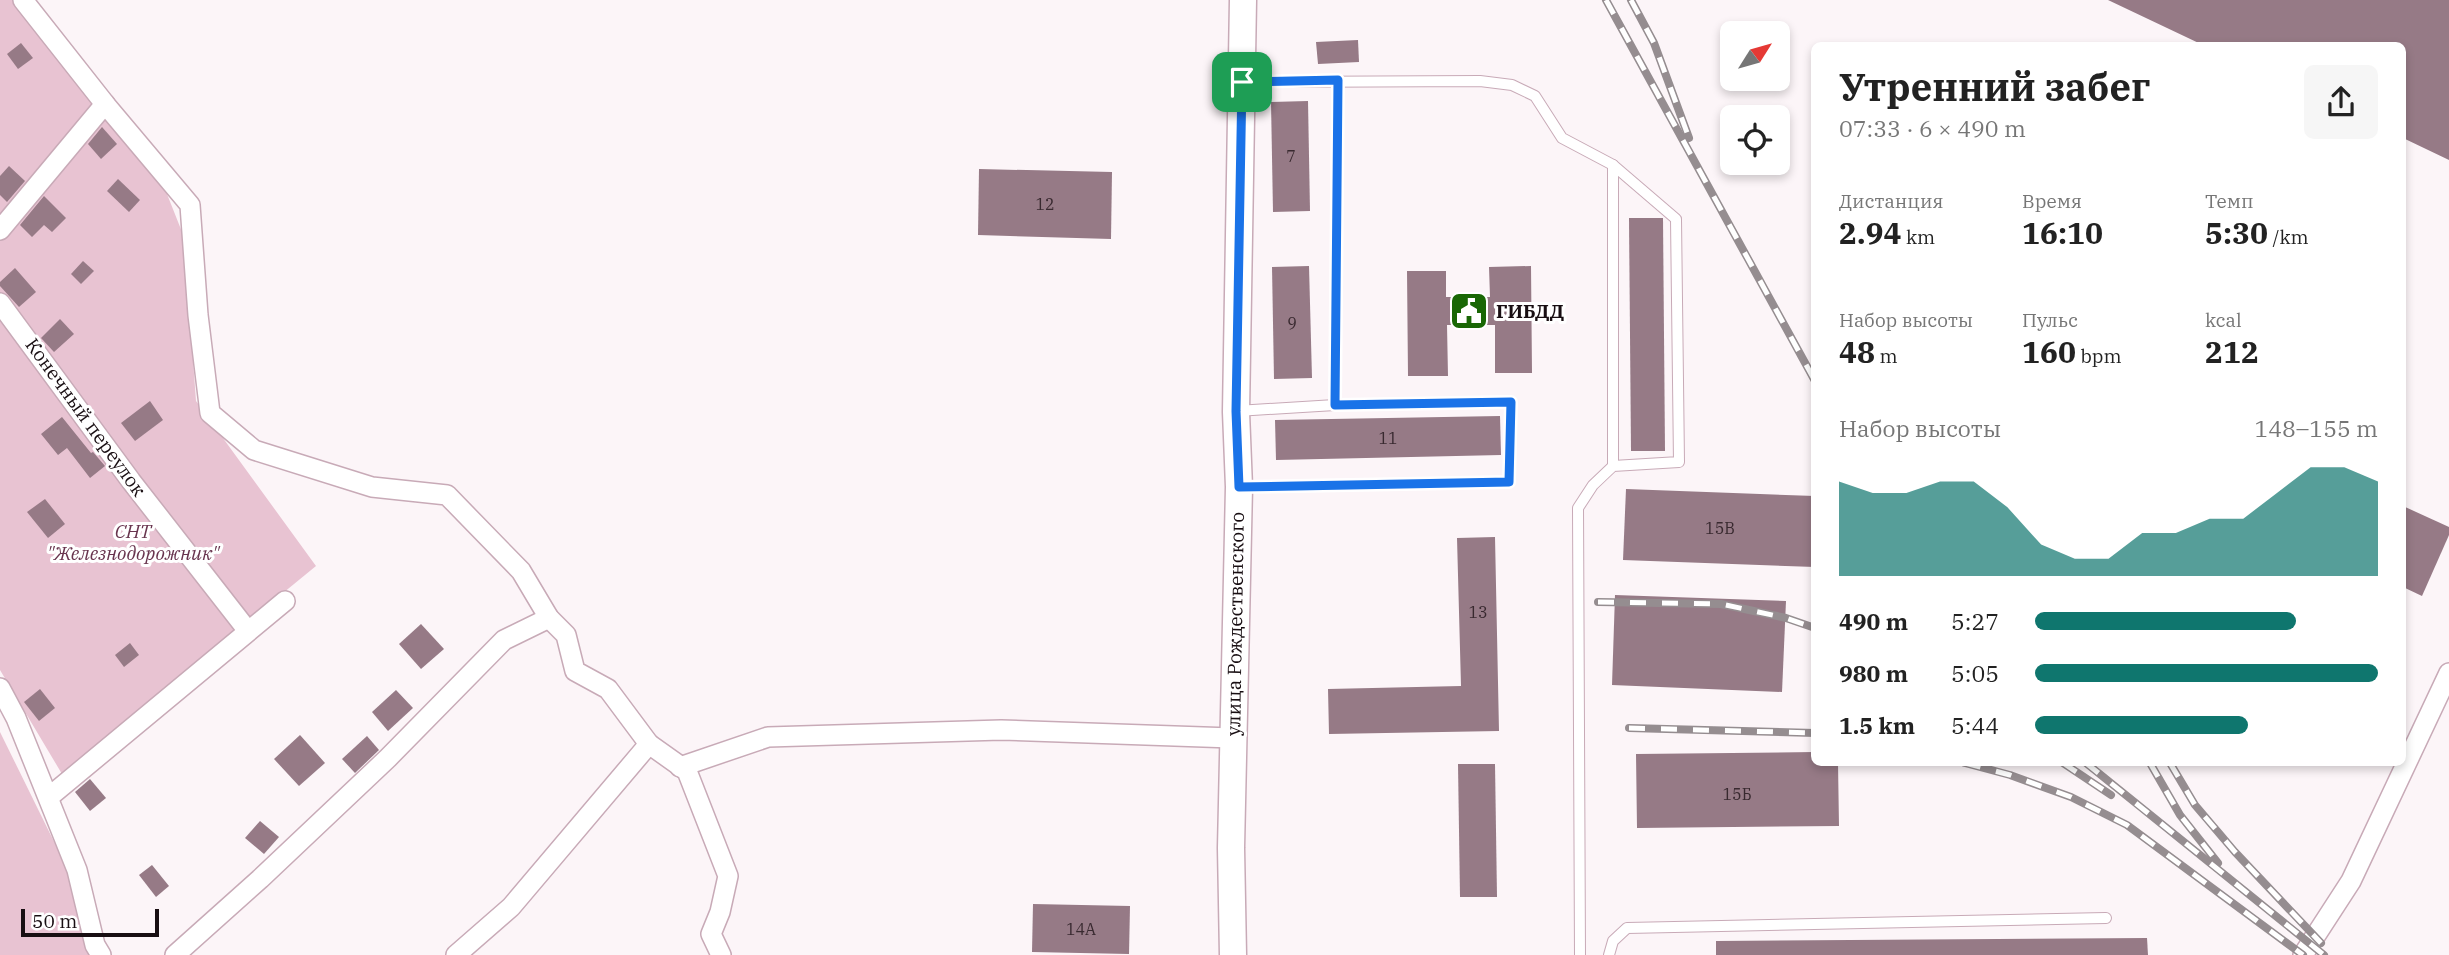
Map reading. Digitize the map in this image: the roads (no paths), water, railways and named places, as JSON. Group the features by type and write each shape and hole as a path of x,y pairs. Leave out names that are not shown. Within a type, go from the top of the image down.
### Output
{"main road":[{"name":"улица Рождественского","path":"1233,955 1233,738 1239,487 1236,411 1243,0"}],"street":[{"path":"23,0 105,104 190,205 198,315 210,413 254,450 372,486 446,495 521,571 550,618 566,635 575,671 608,689 649,744 687,771 728,876 720,912 710,934 721,955"},
{"path":"0,230 105,104"},
{"name":"Конечный переулок","path":"0,303 131,481 248,631"},
{"path":"49,797 285,601"},
{"path":"175,955 388,758 504,639 550,618"},
{"path":"2406,764 2449,673"},
{"path":"0,688 16,718 77,870 95,944 101,955"},
{"path":"680,766 768,737 1001,730 1233,738"},
{"path":"456,955 511,907 649,744"},
{"path":"2303,955 2351,881 2405,766"}],"lane":[{"path":"1335,405 1338,80"},
{"path":"1242,82 1480,81 1512,85 1535,96 1562,138 1614,165 1676,219 1679,462 1613,466 1593,485 1578,508 1580,955"},
{"path":"1613,466 1614,165"},
{"path":"1236,411 1335,405 1511,402 1509,482 1239,487"},
{"path":"1609,955 1614,941 1627,928 2106,918"}],"railway":[{"path":"1606,0 1811,374"},
{"path":"1631,0 1654,43 1689,138"},
{"path":"1598,602 1721,604 1786,618 1811,627"},
{"path":"1629,728 1811,733"},
{"path":"1976,766 2071,797 2127,825 2303,955"},
{"path":"2068,766 2111,795"},
{"path":"2090,766 2324,955"},
{"path":"2152,766 2180,815 2218,863"},
{"path":"2172,766 2195,805 2235,852 2321,943"}],"place":[{"name":"ГИБДД","path":"1469,311"}],"park label":[{"name":"СНТ \"Железнодорожник\"","path":"133,542"}]}
